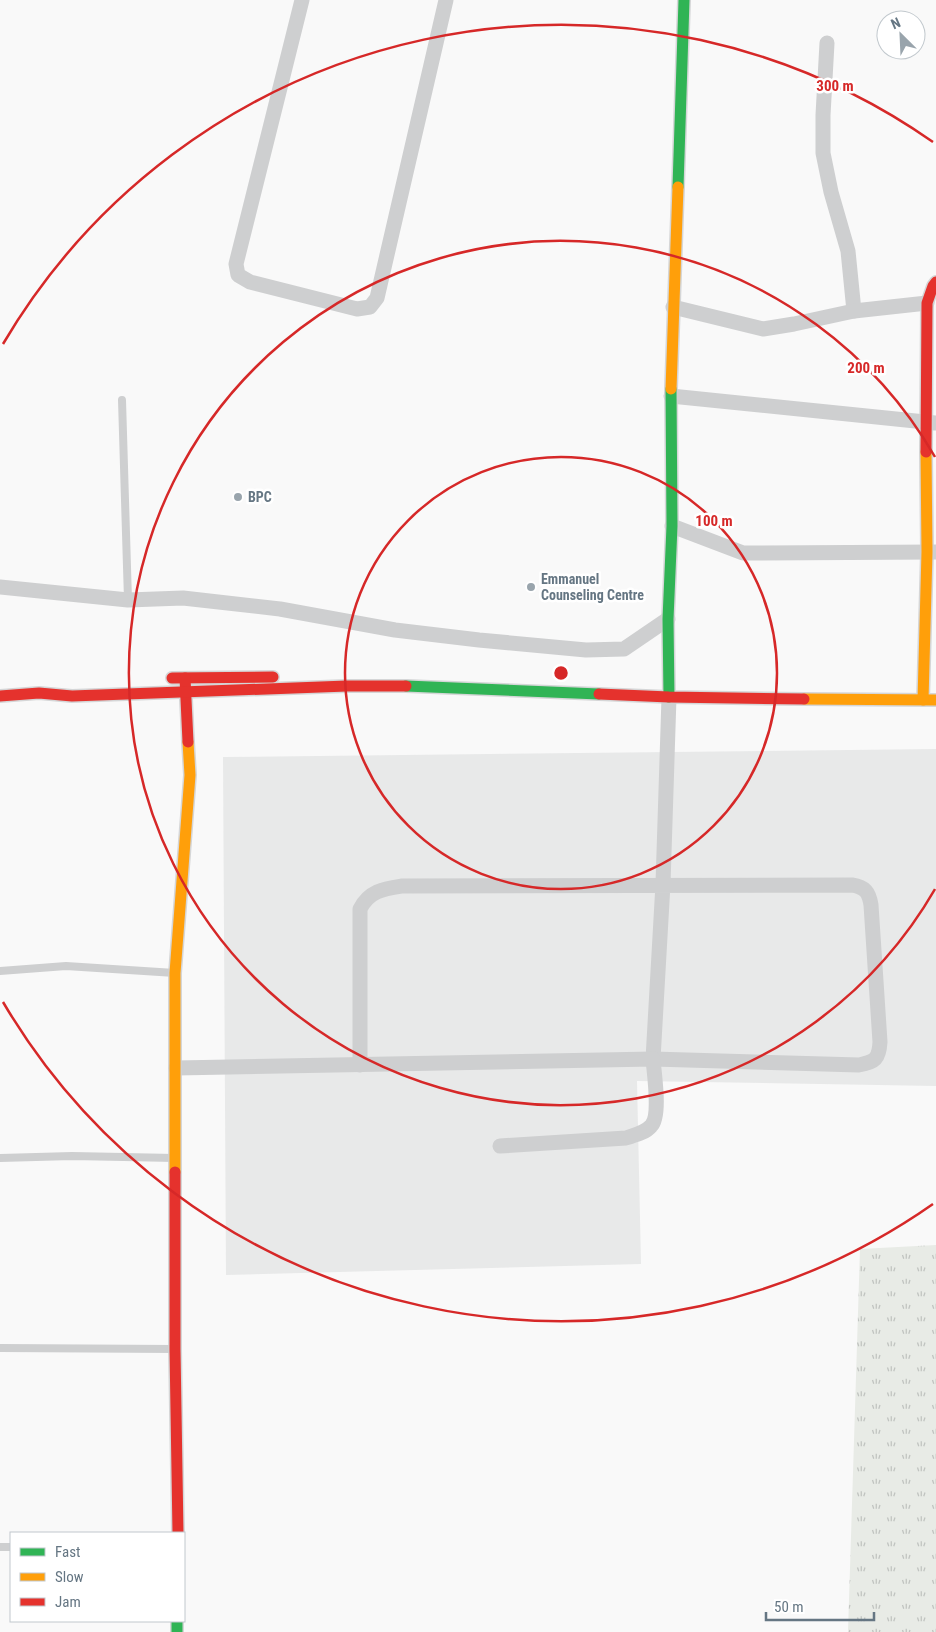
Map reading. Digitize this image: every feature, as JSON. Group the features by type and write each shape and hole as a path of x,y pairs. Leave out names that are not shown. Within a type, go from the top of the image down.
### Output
{"street":[{"path":"302,0 236,264 238,275 250,282 357,308 370,307 377,298 446,0"},
{"path":"500,1146 626,1138 644,1132 653,1124 656,1112 653,1059 663,884 669,696 668,618 672,526 671,396 684,0"},
{"path":"827,43 823,153 831,192 848,251 854,311"},
{"path":"923,700 932,552 931,424 927,303 936,282"},
{"path":"673,307 763,329 854,311 927,303"},
{"path":"671,396 931,424"},
{"path":"672,526 743,553 932,552"},
{"path":"0,587 128,600 183,598 280,609 395,630 586,650 624,649 668,618"},
{"path":"157,679 260,676 302,678 347,686"},
{"path":"178,1532 175,1349 175,973 190,775 185,678"},
{"path":"39,693 71,685 91,684"},
{"path":"0,696 39,693 72,696 347,686 425,686 669,696 936,700"},
{"path":"176,1068 360,1065 653,1059 859,1065 869,1063 877,1058 880,1052 870,896 865,889 852,885 402,886 384,889 364,900 360,909 360,1065"}],"lane":[{"path":"122,400 128,600"},
{"path":"0,971 66,966 175,973"},
{"path":"0,1158 72,1156 176,1158"},
{"path":"0,1348 175,1349"}],"shaded area":[{"path":"936,749 936,1086 637,1081 641,1264 226,1275 223,757"}],"green space":[{"path":"936,1245 936,1632 848,1632 860,1249"}],"traffic: fast":[{"path":"678,187 684,0"},
{"path":"669,697 668,619 672,526 671,389"},
{"path":"406,686 599,694"},
{"path":"177,1622 177,1632"}],"traffic: slow":[{"path":"671,389 678,187"},
{"path":"923,700 927,552 926,452"},
{"path":"804,699 936,700"},
{"path":"175,1172 175,973 190,775 188,742"}],"traffic: jam":[{"path":"926,452 927,303 936,282"},
{"path":"172,678 273,677"},
{"path":"185,678 188,742"},
{"path":"0,696 39,693 72,696 347,686 406,686"},
{"path":"599,694 804,699"},
{"path":"175,1172 178,1532"}],"place":[{"name":"BPC","path":"238,497"},
{"name":"Emmanuel Counseling Centre","path":"531,587"}]}
